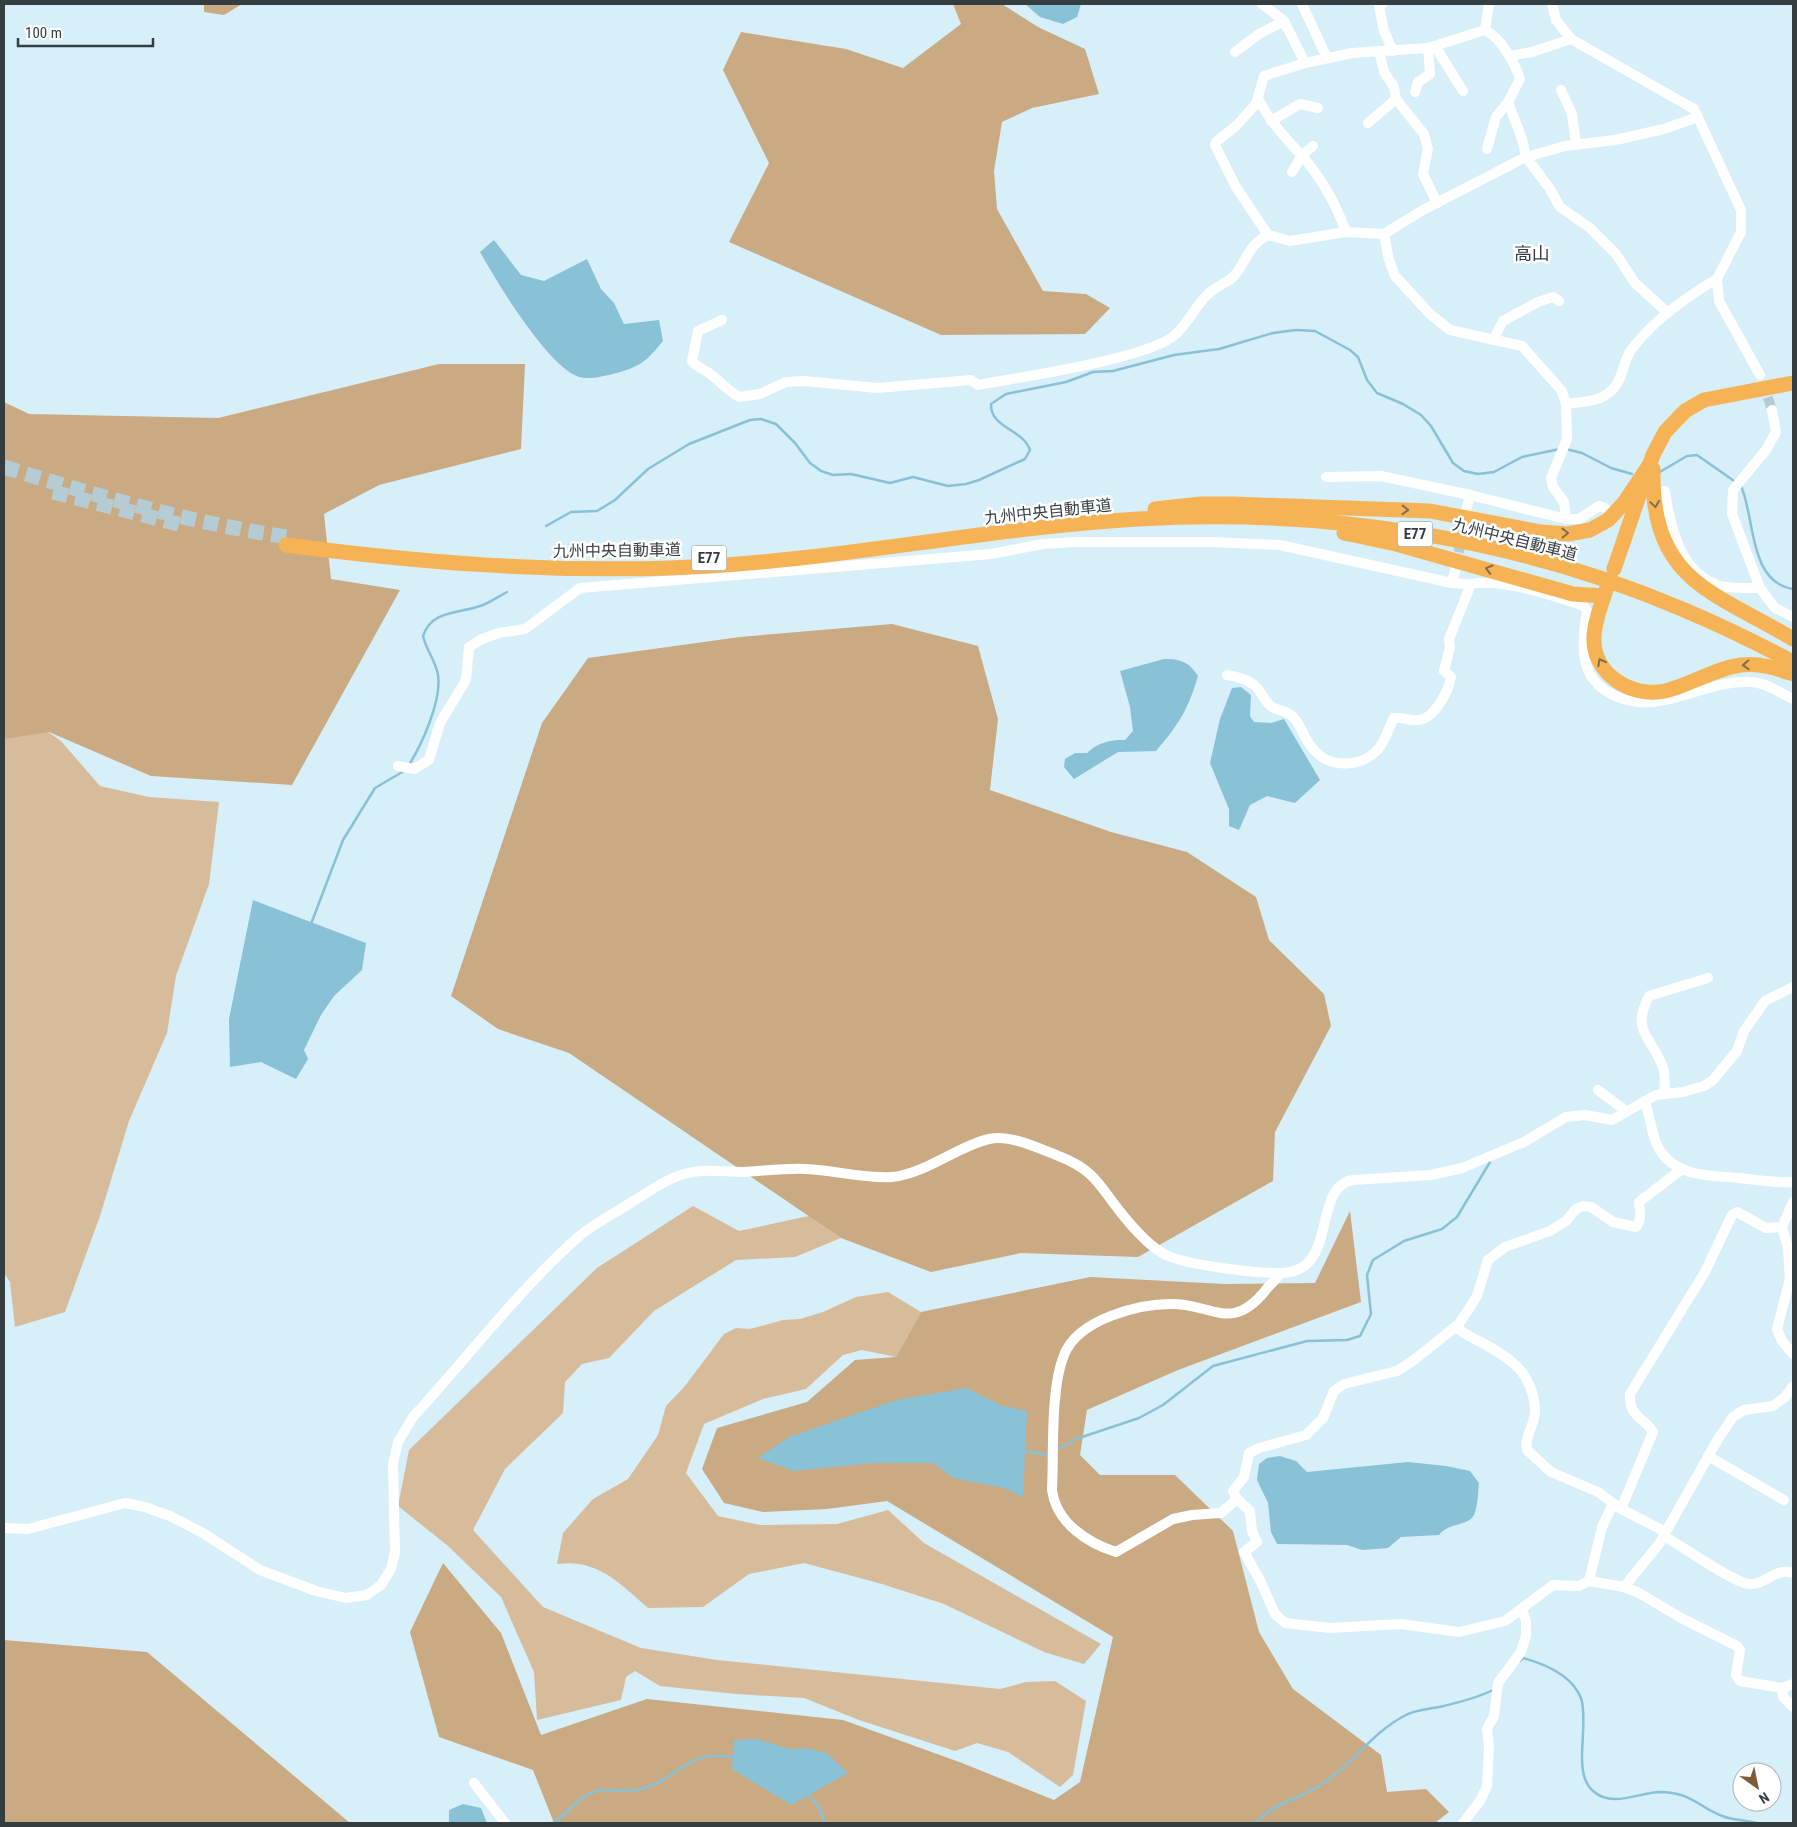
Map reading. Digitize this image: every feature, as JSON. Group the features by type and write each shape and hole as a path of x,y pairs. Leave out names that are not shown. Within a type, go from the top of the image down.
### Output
{"highway":[{"path":"1614,569 1652,460 1665,432 1685,411 1704,400 1793,382"},
{"path":"1129,512 1201,504 1430,511 1541,532 1568,534 1590,530 1608,520 1624,503 1652,460"},
{"path":"1652,460 1655,508 1661,535 1672,555 1686,574 1704,590 1793,639"},
{"name":"九州中央自動車道","path":"1793,653 1725,619 1647,586 1558,558 1469,535 1360,516 1301,511 1129,512 762,554 684,560 577,562 470,557 287,541 392,559 470,566 577,569 663,568 764,561 1089,523 1188,516 1321,521 1370,526 1475,545 1602,579 1679,607 1793,662"},
{"path":"1016,531 1198,524 1292,526 1324,529 1396,544 1573,594 1605,591 1594,636 1597,654 1604,668 1616,682 1632,690 1647,693 1665,691 1724,668 1744,665 1768,666 1793,674"}],"street":[{"path":"1262,4 1284,21 1305,63"},
{"path":"1302,4 1327,58"},
{"path":"1382,4 1379,6 1384,31 1393,51"},
{"path":"1485,30 1490,4"},
{"path":"1552,4 1556,20 1571,40 1694,110 1741,210 1741,232 1717,279 1668,313 1643,336 1630,352 1614,388 1598,400 1566,404"},
{"path":"1235,52 1258,34 1284,21"},
{"path":"1487,149 1496,117 1520,82 1509,56 1493,34 1485,30 1432,47 1352,53 1305,63 1264,76 1259,100 1236,126 1216,142 1215,145 1236,188 1268,235 1290,241 1346,232 1384,234 1436,203 1526,157 1576,144 1614,140 1664,129 1698,117"},
{"path":"1509,56 1532,52 1571,40"},
{"path":"1432,47 1463,91"},
{"path":"1415,92 1418,82 1430,74 1432,47"},
{"path":"1379,51 1384,72 1394,86 1396,99 1424,134 1428,148 1423,174 1436,203"},
{"path":"1561,90 1572,114 1576,144"},
{"path":"1368,123 1396,99"},
{"path":"1259,100 1285,140 1302,155 1330,195 1346,232"},
{"path":"1508,102 1522,139 1526,157 1560,207 1590,228 1616,254 1635,283 1668,313"},
{"path":"1271,121 1300,104 1318,108"},
{"path":"1292,172 1302,155 1313,146"},
{"path":"1384,234 1389,260 1395,276 1430,314 1450,330 1522,346 1562,391 1566,404 1567,439 1551,473 1551,483 1564,502 1566,519"},
{"path":"722,320 698,331 692,361 696,366 709,373 725,389 739,397 760,394 786,382 804,381 877,388 971,380 978,385 1129,354 1155,348 1168,342 1178,333 1207,295 1233,277 1248,250 1268,235"},
{"path":"1717,279 1719,301 1760,375"},
{"path":"1493,340 1503,321 1538,302 1553,297 1559,301"},
{"path":"1772,410 1776,432 1766,450 1733,490 1732,514 1760,588 1775,608 1793,617"},
{"path":"1326,477 1381,476 1566,519 1579,519 1599,506 1605,508"},
{"path":"1665,491 1668,519 1678,543 1693,569 1704,578 1722,586 1760,588"},
{"path":"1466,511 1470,496"},
{"path":"398,766 414,769 429,760 440,724 466,680 470,647 482,638 499,632 525,629 580,588 851,564 991,554 1043,544 1075,542 1212,542 1280,545 1452,583 1471,584 1482,582 1545,592 1584,606 1588,611 1584,632 1586,669 1599,686 1621,700 1637,703 1673,699 1723,683 1752,682 1793,699"},
{"path":"1452,583 1456,568"},
{"path":"1227,675 1241,678 1256,686 1263,698 1274,708 1289,712 1296,720 1314,751 1332,764 1352,763 1370,757 1381,746 1394,718 1420,721 1430,715 1442,699 1450,684 1451,677 1444,671 1450,647 1449,639 1471,584"},
{"path":"1664,1094 1664,1070 1641,1029 1642,1008 1649,996 1708,978"},
{"path":"4,1528 28,1529 125,1503 145,1507 170,1516 203,1532 260,1570 316,1591 346,1598 367,1595 381,1585 391,1569 395,1552 393,1464 398,1442 413,1417 535,1280 579,1236 652,1189 680,1174 702,1171 740,1172 807,1169 847,1175 894,1177 926,1166 990,1138 1009,1140 1071,1162 1095,1176 1137,1231 1165,1254 1188,1262 1279,1274 1296,1269 1315,1255 1332,1197 1336,1190 1348,1181 1431,1175 1462,1168 1524,1142 1566,1117 1585,1115 1607,1120 1616,1119 1656,1095 1696,1089 1712,1080 1736,1050 1744,1031 1765,1001 1793,987"},
{"path":"1598,1090 1627,1112"},
{"path":"1644,1101 1656,1144 1665,1157 1682,1169 1710,1177 1766,1182 1793,1182"},
{"path":"1682,1169 1639,1202 1639,1223 1636,1226 1613,1222 1591,1207 1583,1206 1576,1209 1566,1221 1550,1231 1505,1247 1488,1260 1484,1278 1471,1309 1456,1326 1397,1371 1350,1381 1339,1387 1331,1396 1323,1418 1306,1435 1259,1448 1249,1453 1244,1477 1233,1491 1237,1500 1250,1511 1252,1531 1257,1542 1244,1552 1264,1587 1275,1614 1285,1623 1330,1628 1401,1624 1459,1632 1505,1621 1522,1610 1549,1587 1579,1586 1589,1580 1624,1587 1639,1593 1690,1623 1738,1646 1740,1650 1736,1675 1740,1681 1782,1688 1793,1684"},
{"path":"1793,1202 1782,1227 1788,1248 1790,1279 1777,1329 1782,1341 1793,1354"},
{"path":"1589,1580 1602,1527 1617,1506 1653,1432 1636,1416 1632,1409 1630,1401 1633,1387 1705,1272 1732,1216 1737,1212 1766,1228 1782,1227"},
{"path":"1237,1500 1221,1513 1192,1515 1173,1519 1116,1552 1099,1546 1070,1526 1054,1503 1052,1490 1058,1383 1063,1356 1070,1341 1079,1332 1091,1325 1108,1317 1150,1306 1178,1304 1216,1314 1251,1307 1279,1274"},
{"path":"1456,1326 1508,1357 1529,1381 1535,1409 1535,1419 1527,1439 1527,1450 1551,1472 1598,1492 1617,1506 1743,1583 1761,1582 1780,1571 1793,1573"},
{"path":"1624,1587 1665,1534 1708,1456 1733,1417 1744,1410 1773,1406 1785,1397 1793,1386"},
{"path":"1708,1456 1784,1500"},
{"path":"1463,1823 1480,1802 1487,1786 1488,1748 1486,1729 1494,1716 1498,1683 1521,1652 1524,1644 1526,1621 1522,1610"},
{"path":"1782,1688 1783,1697 1793,1707"},
{"path":"474,1783 505,1823"}],"shaded area":[{"path":"204,4 242,4 224,15 204,12"},
{"path":"953,4 1002,4 1038,27 1085,49 1099,94 1032,108 1002,122 994,171 997,209 1043,291 1086,294 1110,308 1085,334 941,335 729,242 769,163 723,70 741,32 846,49 903,68 961,24"},
{"path":"439,364 525,364 521,449 379,485 324,514 331,579 400,590 292,785 151,776 49,732 4,739 4,402 29,414 218,418"},
{"path":"892,624 978,646 998,719 990,790 1111,832 1187,852 1256,897 1269,940 1324,994 1331,1026 1275,1132 1273,1181 1138,1257 1021,1253 931,1272 841,1238 569,1053 498,1029 451,996 542,723 588,658 740,637"},
{"path":"31,720 61,741 100,786 149,797 219,802 209,884 176,976 167,1033 129,1121 100,1216 65,1312 15,1327 10,1282 4,1273 4,733"},
{"path":"693,1206 739,1231 809,1216 841,1238 795,1257 736,1260 654,1311 609,1358 582,1364 565,1382 563,1413 505,1469 473,1530 543,1607 641,1648 717,1660 1000,1689 1026,1682 1055,1681 1086,1701 1073,1775 1060,1787 1008,1752 977,1743 955,1751 859,1720 804,1698 736,1694 660,1686 635,1671 626,1677 621,1700 537,1720 534,1672 501,1597 448,1546 398,1506 409,1450 597,1268"},
{"path":"1350,1211 1361,1302 1178,1370 1087,1410 1080,1455 1100,1475 1175,1475 1233,1531 1259,1632 1293,1689 1381,1755 1387,1792 1426,1789 1449,1812 1435,1823 554,1823 533,1770 439,1737 410,1632 443,1563 501,1633 541,1735 647,1699 843,1720 962,1763 1054,1800 1080,1782 1113,1637 887,1501 827,1509 763,1512 724,1503 702,1469 717,1428 807,1402 855,1360 896,1357 921,1312 1090,1277 1224,1284 1315,1283"},
{"path":"888,1292 921,1312 896,1357 862,1350 843,1355 806,1389 763,1399 704,1424 686,1473 718,1516 760,1525 837,1524 888,1510 924,1543 1101,1644 1084,1664 1044,1652 944,1604 882,1584 804,1563 749,1574 703,1607 648,1608 618,1582 596,1569 571,1563 557,1564 563,1533 593,1499 628,1479 658,1435 666,1406 685,1386 724,1334 736,1328 750,1329 783,1320 800,1319 823,1312 856,1297"},
{"path":"4,1640 147,1652 350,1823 4,1823"}],"water":[{"path":"1025,4 1081,4 1077,17 1063,24 1040,17"},
{"path":"494,240 521,275 544,281 587,259 601,289 614,303 624,324 659,320 663,341 642,362 622,371 601,377 588,378 579,377 566,370 538,341 524,322 480,252"},
{"path":"1164,659 1188,664 1198,676 1186,708 1171,733 1156,751 1118,752 1074,779 1064,767 1065,759 1075,753 1087,753 1105,742 1125,740 1133,731 1130,707 1120,671"},
{"path":"1241,687 1251,695 1250,716 1254,722 1271,723 1284,719 1320,780 1295,803 1267,796 1250,805 1239,830 1229,826 1229,809 1210,763 1220,719 1232,688"},
{"path":"253,900 366,943 362,970 334,996 321,1015 304,1050 308,1059 296,1079 261,1062 230,1067 229,1019"},
{"path":"966,1388 1002,1406 1027,1411 1023,1497 1004,1488 953,1478 933,1463 873,1463 793,1471 758,1458 789,1437 896,1400"},
{"path":"1280,1456 1296,1461 1307,1472 1408,1462 1446,1466 1470,1471 1479,1483 1474,1515 1471,1519 1448,1528 1439,1535 1401,1537 1388,1548 1362,1550 1347,1545 1277,1544 1271,1532 1268,1503 1257,1480 1259,1464 1267,1458"},
{"path":"757,1739 789,1749 806,1748 826,1753 848,1773 791,1805 732,1769 734,1740"},
{"path":"463,1804 481,1808 487,1823 449,1823 449,1810"}],"waterway":[{"path":"546,526 571,512 597,511 615,500 648,469 689,444 750,420 761,419 776,424 795,443 810,463 821,471 833,475 851,474 890,483 913,477 948,486 966,484 1025,459 1030,450 1021,437 1001,424 992,412 991,404 1006,394 1066,382 1093,372 1113,371 1174,355 1219,349 1273,333 1296,330 1315,331 1350,350 1358,357 1367,380 1377,393 1403,404 1421,415 1431,426 1453,463 1464,471 1478,474 1494,472 1522,457 1560,449"},
{"path":"1566,449 1582,453 1611,468 1632,474"},
{"path":"1658,473 1687,456 1697,455 1737,483"},
{"path":"1741,486 1760,561 1768,574 1778,584 1793,589"},
{"path":"409,765 420,746 430,722 437,697 437,670 423,636 427,627 440,617 483,605 507,592"},
{"path":"311,924 343,840 375,788 404,771"},
{"path":"1056,1450 1076,1439 1139,1418 1163,1405 1213,1366 1307,1341 1347,1340 1360,1336 1371,1314 1367,1275 1373,1260 1404,1241 1442,1229 1457,1217 1490,1162"},
{"path":"1023,1450 1043,1455 1049,1453"},
{"path":"1520,1661 1523,1658 1549,1667 1564,1677 1577,1690 1581,1698 1583,1711 1583,1770 1587,1783 1600,1796 1617,1799 1659,1792 1679,1794 1722,1816 1756,1823"},
{"path":"1256,1823 1268,1812 1321,1785 1343,1768 1372,1739 1406,1715 1467,1700 1493,1690"},
{"path":"553,1823 588,1794 608,1790 628,1791 641,1789 665,1778 694,1760 706,1757 736,1758"},
{"path":"808,1794 819,1807 825,1823"}],"tunnel":[{"path":"1763,383 1772,410"},
{"path":"4,467 144,508 287,537"},
{"path":"53,492 186,526"},
{"path":"1456,567 1466,512"}],"district":[{"name":"高山","path":"1532,254"}]}
